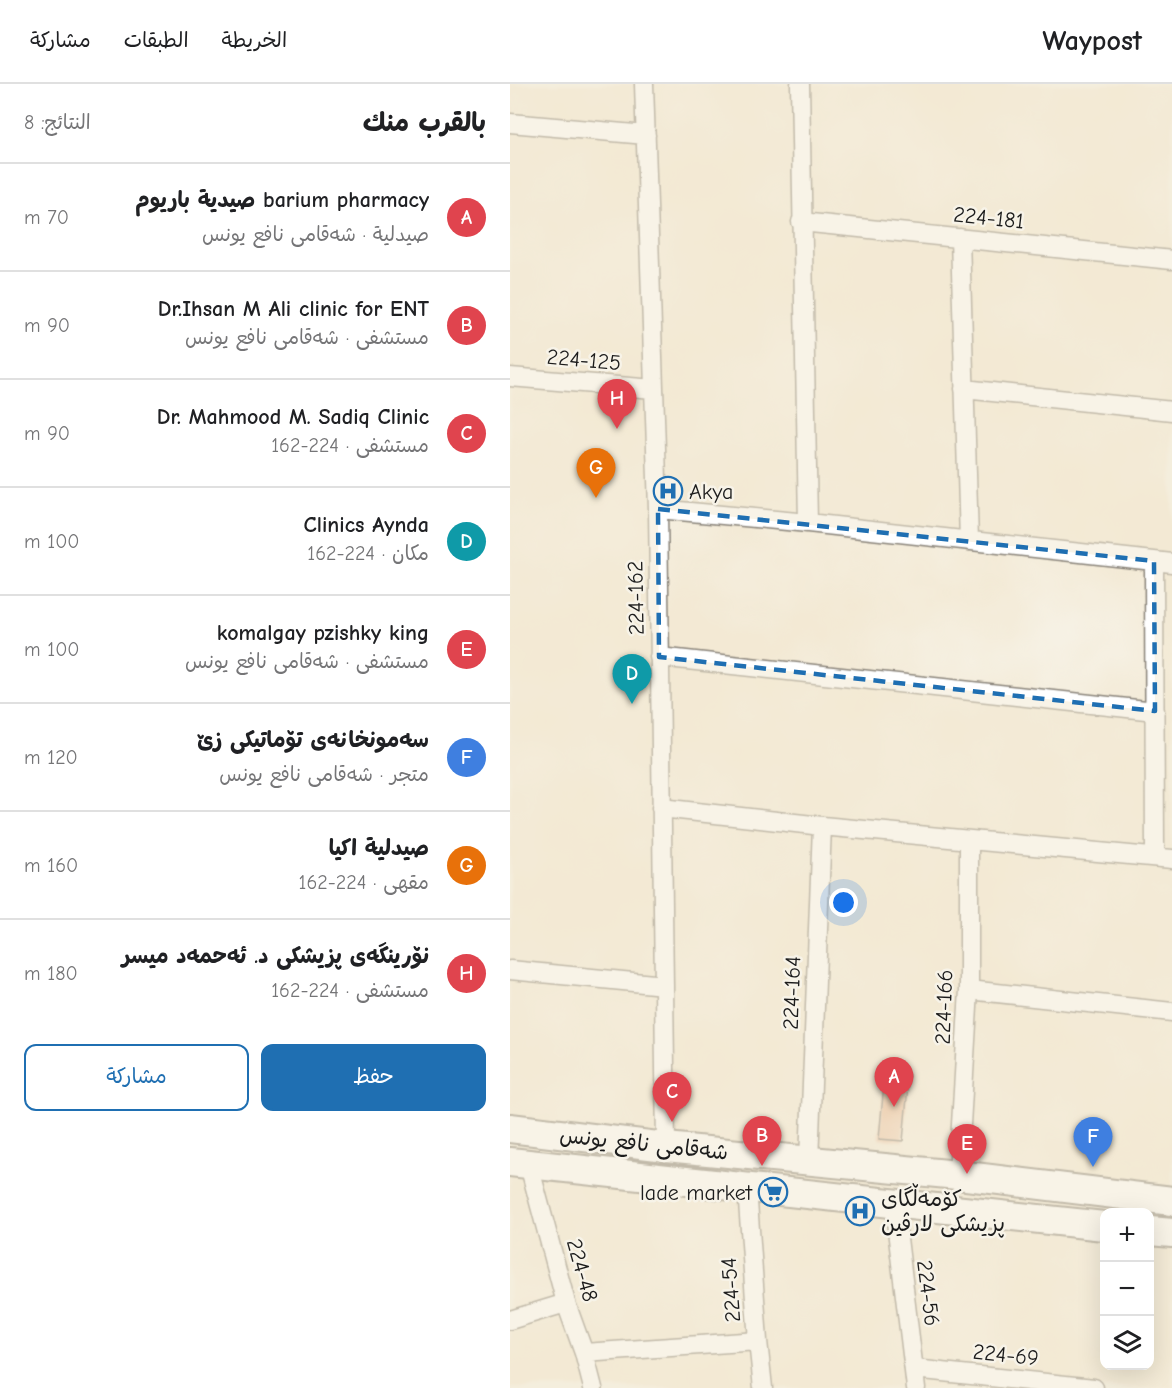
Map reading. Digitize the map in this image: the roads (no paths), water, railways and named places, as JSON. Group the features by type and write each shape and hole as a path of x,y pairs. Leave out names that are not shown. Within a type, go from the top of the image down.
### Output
{"main road":[{"name":"شەقامی نافع یونس","path":"510,1128 666,1147 958,1175 1105,1203 1172,1201"},
{"name":"شەقامی نافع یونس","path":"520,1164 1100,1226"},
{"path":"1154,1231 1172,1233"}],"street":[{"name":"224-162","path":"644,84 657,509 666,1147"},
{"path":"800,84 808,523"},
{"path":"510,123 646,135"},
{"name":"224-181","path":"801,222 1172,261"},
{"path":"960,238 969,541"},
{"name":"224-125","path":"510,377 654,389"},
{"path":"964,389 1172,411"},
{"path":"657,509 808,523 1163,562 1155,711 1163,858 822,826 662,808"},
{"path":"659,657 1155,711"},
{"name":"224-164","path":"809,1161 822,826"},
{"name":"224-166","path":"958,1175 969,990 969,840"},
{"path":"510,970 664,985"},
{"path":"969,990 1172,1012"},
{"name":"224-48","path":"520,1164 584,1353 593,1388"},
{"name":"224-54","path":"747,1188 763,1388"},
{"name":"224-56","path":"894,1204 916,1388"},
{"path":"510,1320 566,1303"},
{"path":"584,1353 758,1341"},
{"name":"224-69","path":"914,1369 1094,1388"}],"place":[{"name":"نۆرینگەی پزیشکی د. ئەحمەد میسر","path":"617,429"},
{"name":"Akya","path":"668,491"},
{"name":"صيدلية اكيا","path":"596,498"},
{"name":"Clinics Aynda","path":"632,704"},
{"name":"barium pharmacy صيدية باريوم","path":"894,1107"},
{"name":"Dr. Mahmood M. Sadiq Clinic","path":"672,1122"},
{"name":"Dr.Ihsan M Ali clinic for ENT","path":"762,1166"},
{"name":"سەمونخانەی تۆماتیکی زێ","path":"1093,1167"},
{"name":"komalgay pzishky king","path":"967,1174"},
{"name":"lade market","path":"773,1192"},
{"name":"کۆمەڵگای پزیشکی لارڤین","path":"860,1211"}]}
